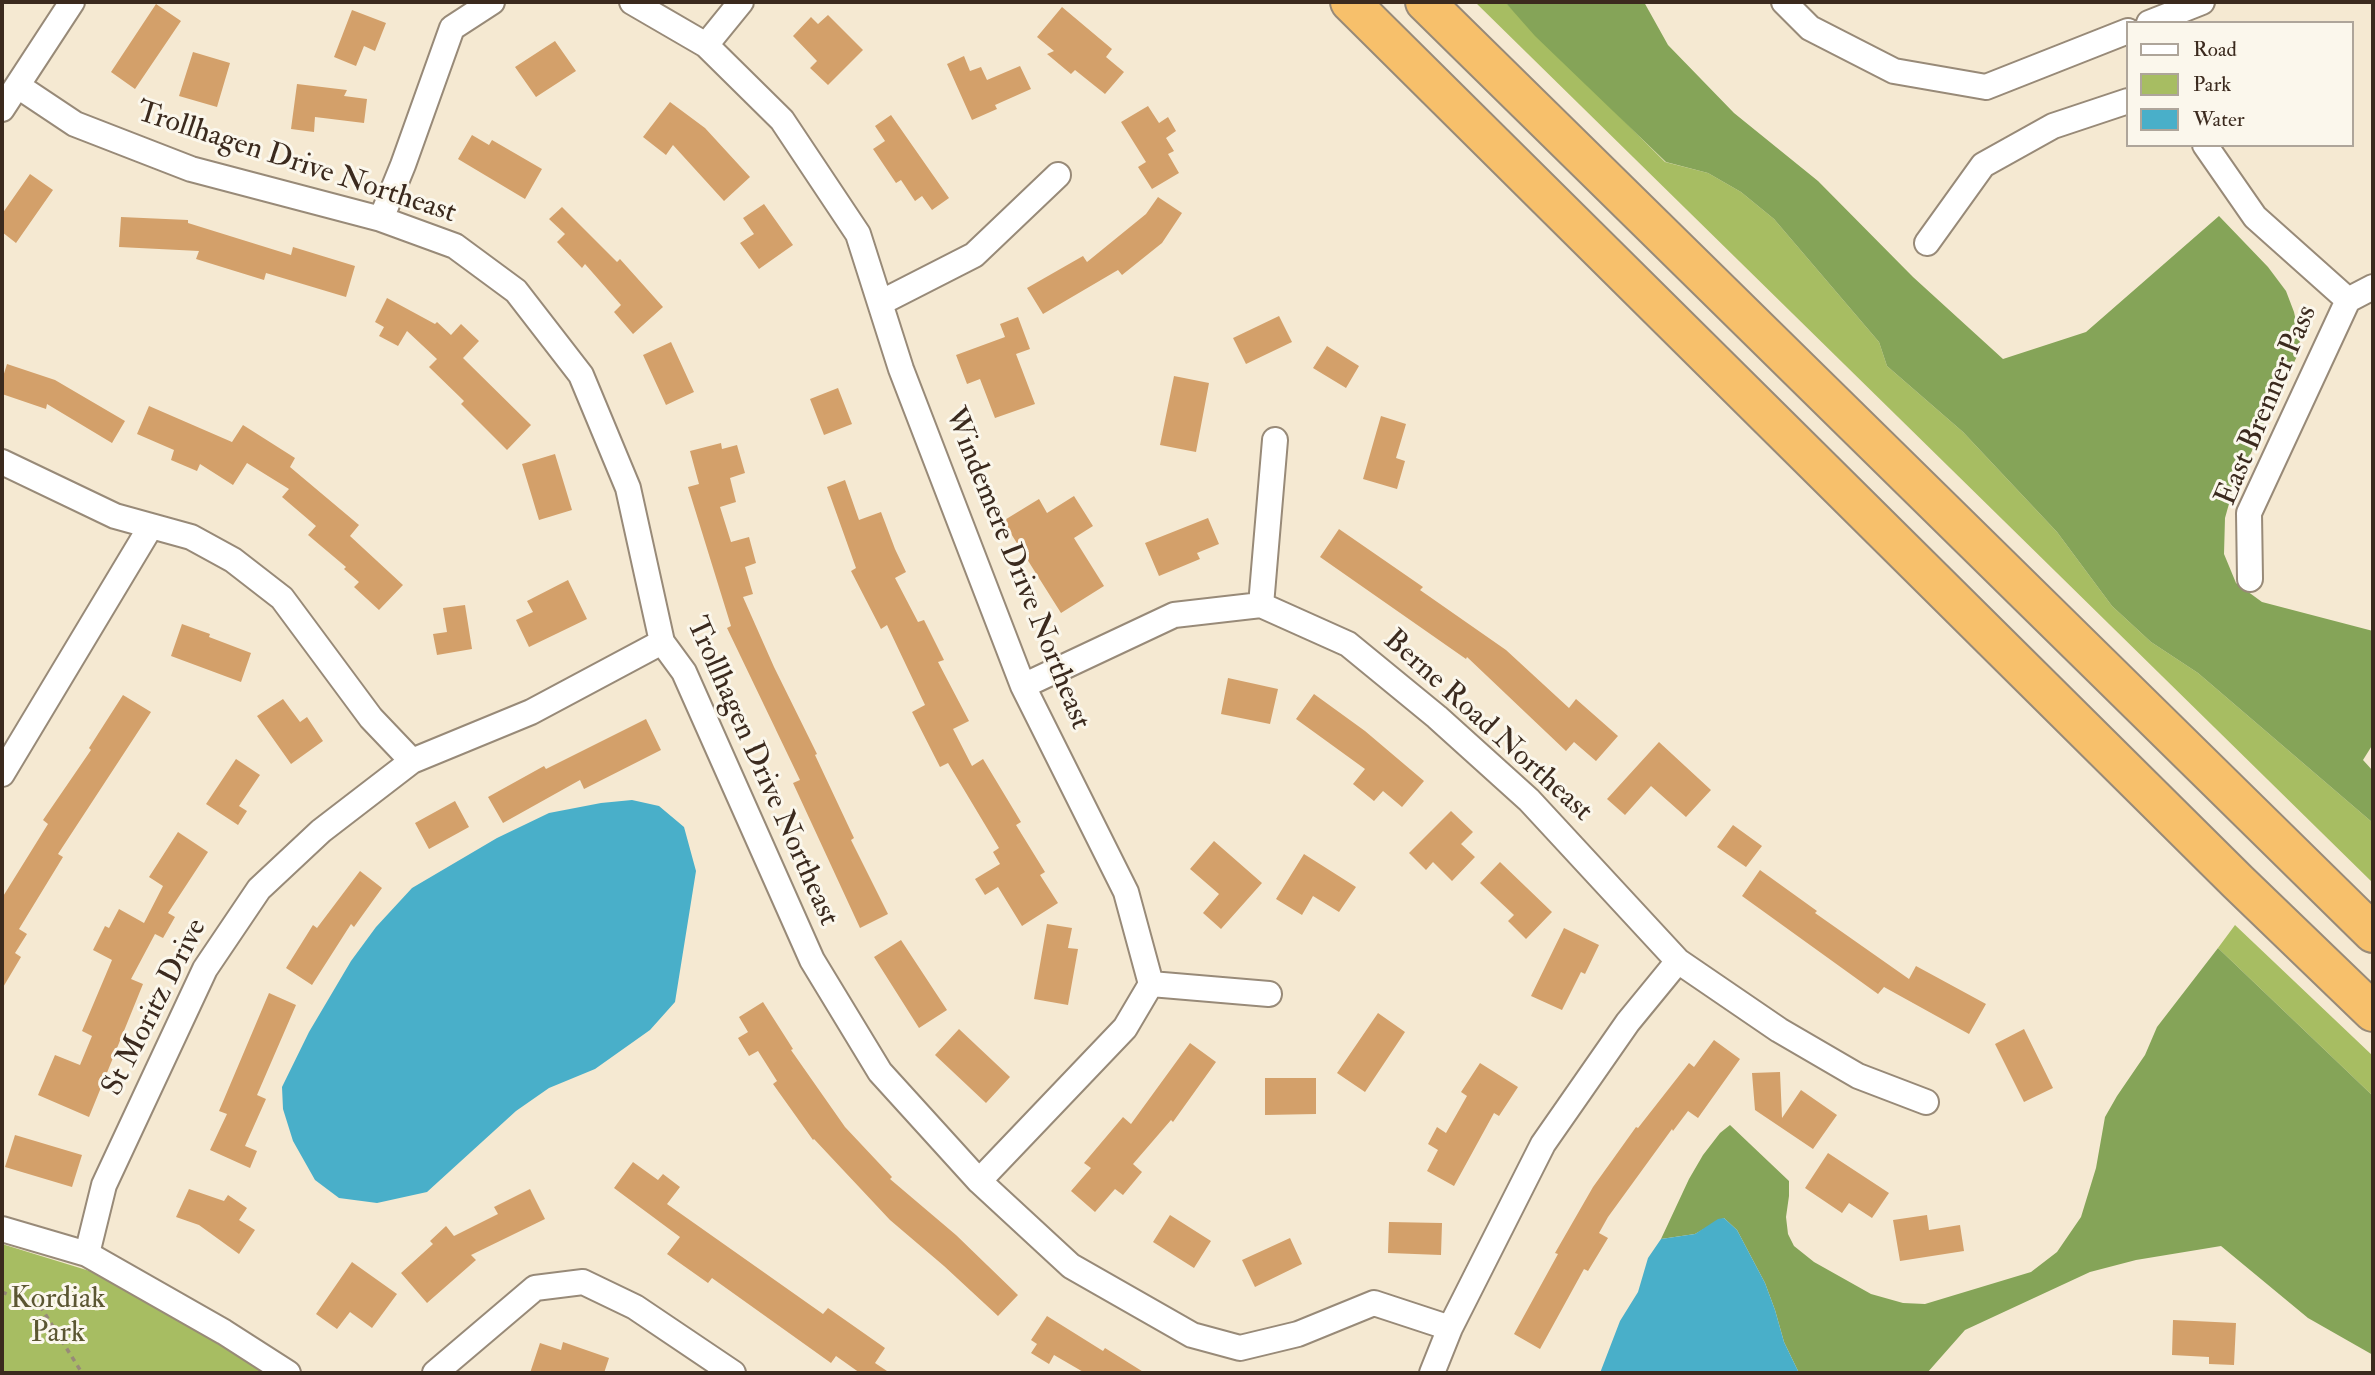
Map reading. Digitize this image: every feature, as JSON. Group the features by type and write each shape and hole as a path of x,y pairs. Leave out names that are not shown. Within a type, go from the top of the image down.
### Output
{"highway":[{"path":"1350,2 2238,882 2373,1012"},
{"path":"1425,2 2373,933"}],"street":[{"path":"2,109 72,2"},
{"path":"381,219 452,28 492,2"},
{"name":"Windemere Drive Northeast","path":"632,2 706,45 782,120 858,234 901,369 1023,686 1126,892 1151,984"},
{"path":"706,45 741,2"},
{"path":"1784,2 1810,28 1894,71 1986,87 2126,32"},
{"path":"2159,21 2178,17 2202,2"},
{"name":"Trollhagen Drive Northeast","path":"18,86 75,124 191,169 381,219 455,246 516,291 581,375 628,488 663,642 684,671 812,960 880,1072 979,1181 1071,1266 1192,1335 1240,1348 1298,1334 1374,1303 1450,1328"},
{"path":"1927,243 1983,165 2053,126 2126,102"},
{"path":"2206,147 2255,216 2348,300 2373,287"},
{"path":"880,303 974,255 1058,175"},
{"name":"East Brenner Pass","path":"2250,579 2249,513 2348,300"},
{"path":"1023,686 1174,615 1261,605 1275,440"},
{"path":"2,462 115,516 191,537 233,560 282,598 371,718 412,761"},
{"path":"2,774 151,526"},
{"name":"Berne Road Northeast","path":"1261,605 1348,644 1437,717 1529,800 1678,961 1779,1030 1857,1076 1926,1102"},
{"name":"St Moritz Drive","path":"88,1254 104,1185 205,969 259,889 321,831 412,761 531,712 663,642"},
{"path":"1432,1373 1450,1328 1543,1144 1628,1022 1678,961"},
{"path":"979,1181 1125,1028 1151,984 1269,994"},
{"path":"2,1229 88,1254 224,1332 288,1373"},
{"path":"435,1373 535,1288 583,1282 635,1307 733,1373"}],"path":[{"path":"2,1292 41,1310 82,1373"}],"green space":[{"path":"1475,2 1505,2 1665,162 1708,173 1741,192 1774,219 1879,342 1887,366 1963,432 2057,532 2112,606 2151,642 2198,673 2373,823 2373,883"},
{"path":"1505,2 1644,2 1668,45 1734,113 1818,181 1913,277 2003,359 2086,332 2219,216 2268,267 2286,291 2300,340 2298,354 2232,493 2225,518 2224,554 2236,583 2262,602 2373,631 2373,744 2363,760 2373,771 2373,823 2198,673 2151,642 2112,606 2057,532 1963,432 1887,366 1879,342 1774,219 1741,192 1708,173 1666,162 1535,36"},
{"path":"2235,925 2373,1056 2373,1096 2218,948"},
{"path":"2218,948 2373,1096 2373,1355 2308,1318 2221,1246 2136,1260 2090,1272 1965,1330 1927,1373 1799,1373 1784,1342 1765,1283 1737,1230 1724,1218 1695,1234 1661,1239 1703,1155 1730,1125 1789,1181 1786,1217 1788,1234 1794,1246 1814,1262 1871,1294 1903,1303 1925,1304 2031,1272 2057,1252 2081,1217 2096,1168 2105,1117 2145,1055 2157,1027"},
{"name":"Kordiak Park","path":"2,1244 106,1276 275,1373 2,1373"}],"water":[{"path":"632,800 659,806 684,827 696,871 675,1002 650,1030 595,1069 549,1088 516,1111 427,1192 377,1203 339,1198 315,1180 293,1141 283,1109 282,1087 309,1032 351,961 376,927 412,888 497,838 549,813"},
{"path":"1724,1218 1737,1230 1765,1283 1784,1342 1799,1373 1600,1373 1620,1321 1638,1292 1648,1258 1661,1239 1695,1234"}],"building":[{"path":"156,4 181,21 135,89 111,72"},
{"path":"1062,7 1112,49 1106,57 1124,72 1105,94 1075,70 1071,74 1047,54 1054,51 1037,37"},
{"path":"352,10 386,23 375,51 364,46 356,66 334,57"},
{"path":"828,15 863,50 828,85 810,68 817,61 793,36 811,17 818,24"},
{"path":"555,41 576,71 536,97 515,67"},
{"path":"193,52 230,63 217,107 179,96"},
{"path":"964,56 970,71 981,67 987,80 1020,66 1031,89 995,105 997,109 972,120 947,64"},
{"path":"297,84 347,90 344,96 367,99 364,123 315,117 314,132 291,129"},
{"path":"670,102 705,128 750,177 724,201 673,145 666,155 643,137"},
{"path":"1148,106 1159,123 1168,117 1176,131 1166,138 1174,151 1168,154 1179,173 1152,189 1138,167 1146,162 1121,122"},
{"path":"891,115 949,198 932,210 922,196 915,201 901,180 896,183 873,149 885,141 875,126"},
{"path":"472,135 489,145 492,140 542,169 525,199 458,159"},
{"path":"30,174 53,190 16,243 2,232 2,214"},
{"path":"1158,197 1182,213 1162,243 1122,275 1118,270 1043,314 1027,288 1083,256 1087,262 1146,214"},
{"path":"764,204 793,245 759,269 740,243 754,234 743,218"},
{"path":"562,207 617,262 620,259 663,307 633,334 614,312 621,305 585,264 582,268 557,242 565,234 549,219"},
{"path":"121,217 188,220 188,223 291,255 293,247 355,266 346,297 266,273 264,280 196,259 199,251 119,247"},
{"path":"387,298 435,324 437,322 451,335 461,324 479,341 463,358 531,425 507,450 461,404 464,401 429,367 437,359 407,331 398,346 379,336 384,327 375,322"},
{"path":"1279,316 1292,342 1246,364 1233,338"},
{"path":"1018,317 1030,349 1016,354 1035,404 995,418 980,379 967,384 956,355 1005,337 1000,324"},
{"path":"671,342 694,392 666,405 643,355"},
{"path":"1327,346 1359,366 1346,388 1313,368"},
{"path":"7,364 55,380 125,421 112,443 47,404 46,409 2,394 2,380"},
{"path":"1174,376 1209,383 1196,452 1160,445"},
{"path":"838,388 852,424 824,435 810,399"},
{"path":"149,406 232,442 243,425 295,458 290,467 359,525 350,536 403,585 379,610 354,587 359,582 344,569 346,567 308,535 316,526 282,497 289,489 247,463 233,485 200,464 197,471 171,460 174,450 137,434"},
{"path":"1381,416 1406,424 1396,458 1405,461 1397,489 1363,479"},
{"path":"721,443 722,449 737,445 745,473 730,478 736,502 720,507 731,542 749,537 756,563 745,567 753,594 743,597 817,754 815,755 854,838 851,840 888,914 860,928 793,783 800,780 727,628 731,626 688,487 699,484 690,451"},
{"path":"555,454 572,510 539,520 522,464"},
{"path":"845,480 859,520 881,512 906,572 895,578 918,622 924,620 944,660 938,662 969,721 953,729 972,766 983,759 1021,822 1016,825 1045,872 1040,875 1058,903 1022,926 998,887 985,895 975,879 1000,864 993,852 999,848 948,763 940,767 912,712 925,705 887,625 881,629 851,571 856,568 827,487"},
{"path":"1074,496 1093,526 1074,538 1104,586 1061,613 1003,521 1039,499 1047,513"},
{"path":"1208,518 1219,544 1197,553 1200,559 1159,576 1145,543"},
{"path":"1339,529 1423,587 1420,590 1506,650 1569,708 1576,699 1618,736 1596,761 1574,742 1566,751 1467,657 1466,659 1320,557"},
{"path":"568,580 587,619 529,647 516,620 533,612 527,601"},
{"path":"465,605 472,649 437,655 433,634 447,632 443,608"},
{"path":"182,624 251,653 241,682 171,656"},
{"path":"1228,678 1278,689 1270,724 1221,714"},
{"path":"1314,694 1365,731 1424,781 1402,807 1383,791 1374,801 1353,784 1365,769 1296,719"},
{"path":"123,695 151,712 58,854 63,857 19,929 27,934 15,953 21,957 2,989 2,898 48,824 43,820 91,750 89,748"},
{"path":"283,699 300,722 307,717 323,741 291,764 257,716"},
{"path":"646,719 661,750 584,789 580,780 503,823 488,797 544,766 546,769"},
{"path":"1659,742 1711,790 1686,817 1651,786 1625,815 1607,799"},
{"path":"236,759 260,775 239,806 247,811 238,825 206,804"},
{"path":"455,801 469,827 429,849 415,823"},
{"path":"1451,811 1473,832 1461,844 1475,857 1452,881 1433,862 1426,870 1409,853"},
{"path":"1733,825 1762,846 1746,867 1717,847"},
{"path":"178,832 208,852 168,913 175,917 163,938 155,934 131,979 143,984 89,1117 38,1095 55,1055 80,1065 92,1036 82,1031 112,960 93,950 105,926 109,928 119,909 144,923 163,886 149,877"},
{"path":"1214,841 1262,883 1221,929 1203,913 1219,894 1190,869"},
{"path":"1304,854 1356,887 1339,912 1313,896 1302,915 1276,899"},
{"path":"1500,862 1552,912 1526,939 1508,921 1514,915 1480,883"},
{"path":"1760,870 1817,911 1815,913 1909,979 1916,966 1986,1004 1969,1034 1884,987 1878,994 1742,896"},
{"path":"360,871 382,888 354,927 351,924 312,985 286,968 313,925 317,928"},
{"path":"1047,924 1072,928 1068,948 1078,949 1068,1005 1034,999"},
{"path":"1564,928 1599,945 1585,974 1581,972 1562,1010 1531,996"},
{"path":"901,940 947,1010 919,1028 874,957"},
{"path":"269,993 296,1005 257,1095 266,1099 245,1146 257,1151 250,1168 210,1150 227,1114 219,1111"},
{"path":"763,1002 793,1049 791,1050 845,1127 892,1177 890,1179 956,1235 1018,1295 998,1316 890,1220 813,1140 773,1084 777,1081 758,1051 749,1056 738,1038 748,1032 739,1017"},
{"path":"1378,1013 1405,1032 1365,1092 1337,1073"},
{"path":"959,1029 1010,1077 986,1103 935,1055"},
{"path":"2024,1029 2053,1088 2024,1102 1995,1044"},
{"path":"1714,1040 1740,1059 1698,1118 1688,1111 1673,1131 1672,1129 1608,1217 1599,1233 1608,1238 1588,1271 1584,1269 1540,1349 1514,1334 1558,1254 1555,1253 1593,1187 1636,1127 1638,1128 1689,1063 1694,1067"},
{"path":"1190,1043 1216,1062 1173,1122 1171,1120 1133,1164 1142,1172 1123,1195 1115,1189 1095,1212 1071,1191 1091,1168 1084,1163 1123,1117 1131,1124"},
{"path":"1480,1063 1518,1087 1499,1116 1494,1113 1454,1186 1427,1171 1438,1150 1428,1144 1437,1127 1446,1133 1467,1096 1461,1092"},
{"path":"1780,1072 1782,1118 1801,1090 1837,1115 1813,1149 1755,1110 1752,1073"},
{"path":"1265,1078 1316,1078 1316,1114 1265,1115"},
{"path":"15,1135 82,1155 72,1187 5,1167"},
{"path":"1828,1153 1889,1193 1872,1218 1849,1203 1842,1213 1805,1188"},
{"path":"633,1162 658,1180 663,1174 680,1187 667,1204 823,1314 828,1308 885,1348 875,1363 890,1373 860,1373 836,1356 831,1363 712,1278 708,1283 667,1254 680,1237 614,1188"},
{"path":"189,1189 224,1201 228,1195 247,1208 239,1220 255,1230 239,1254 199,1225 176,1217"},
{"path":"530,1189 545,1219 471,1255 476,1260 427,1303 401,1273 433,1244 430,1241 446,1226 454,1236 498,1214 494,1207"},
{"path":"1170,1215 1211,1241 1194,1268 1153,1242"},
{"path":"1927,1215 1929,1230 1960,1225 1964,1251 1900,1261 1893,1220"},
{"path":"1389,1222 1442,1223 1441,1255 1388,1253"},
{"path":"1290,1238 1302,1264 1255,1287 1242,1260"},
{"path":"352,1262 397,1294 372,1328 350,1312 337,1329 316,1314"},
{"path":"1047,1316 1145,1373 1085,1373 1054,1355 1049,1364 1031,1353 1037,1344 1031,1340"},
{"path":"2173,1320 2236,1323 2234,1365 2209,1364 2209,1357 2172,1355"},
{"path":"563,1342 609,1358 604,1373 530,1373 540,1343 561,1350"}]}
